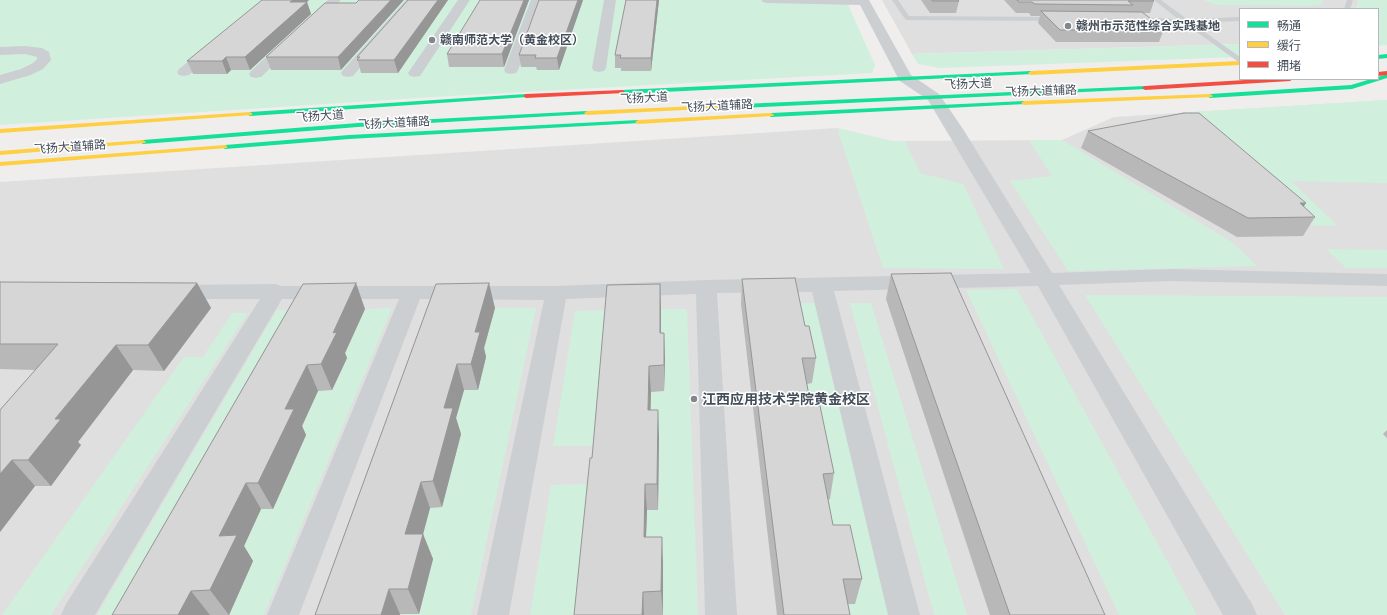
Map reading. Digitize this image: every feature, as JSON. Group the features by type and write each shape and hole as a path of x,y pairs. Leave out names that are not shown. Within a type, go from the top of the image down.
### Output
{"street":[{"path":"256,74 335,0"},
{"path":"348,72 412,0"},
{"path":"415,72 464,0"},
{"path":"511,70 537,0"},
{"path":"599,68 610,0"},
{"path":"767,0 863,1 909,84 936,97 1045,279 1241,615"},
{"path":"184,72 225,38"},
{"path":"0,51 37,51 44,55 44,60 38,66 26,72 0,80"},
{"name":"飞扬大道辅路","path":"0,131 448,100 711,87 909,84 1239,62"},
{"path":"1186,76 1239,73"},
{"path":"1093,81 1125,80"},
{"name":"飞扬大道","path":"0,152 358,125 735,106 1069,92 1273,80"},
{"name":"飞扬大道辅路","path":"0,164 197,150 349,137 664,121 936,97 1156,99 1352,86 1371,80"},
{"path":"711,87 792,93"},
{"path":"1069,92 1156,99"},
{"name":"飞扬大道","path":"491,109 704,98"},
{"path":"664,121 735,106"},
{"name":"飞扬大道","path":"87,137 467,110"},
{"path":"198,130 296,111"},
{"path":"120,143 197,150"},
{"path":"157,292 556,292 821,284 938,283 1170,275 1387,280"},
{"path":"821,284 904,615"},
{"path":"706,287 721,615"},
{"path":"77,615 276,291"},
{"path":"493,615 556,292"},
{"path":"283,615 412,293"}],"lane":[{"path":"895,0 907,18 1066,19"},
{"path":"1157,0 1239,61"},
{"path":"1128,19 1186,21 1239,19"}],"shaded area":[{"name":"赣州市示范性综合实践基地","path":"882,0 1359,0 1356,8 1239,8 1239,44 912,54"},
{"name":"江西应用技术学院黄金校区","path":"1387,100 1387,615 0,615 0,182 837,128 892,141 1062,140 1114,117"}],"green space":[{"name":"赣南师范大学（黄金校区）","path":"0,0 846,0 875,65 872,73 450,96 0,125"},
{"path":"1204,0 1321,0 1323,3 1312,6 1221,5 1213,4"},
{"path":"1359,0 1387,0 1387,45 1379,46 1379,8 1356,8"},
{"path":"1239,44 1239,57 940,68 918,64 912,54"},
{"path":"1387,100 1387,183 1291,181 1338,226 1298,225 1175,113"},
{"path":"837,128 892,141 905,141 920,173 963,184 1004,269 883,268"},
{"path":"1029,140 1062,140 1232,242 1257,266 1068,271 1010,181 1052,176"},
{"path":"1326,249 1387,250 1387,268 1346,268"},
{"path":"1017,289 1197,615 1119,615 966,290"},
{"path":"1085,295 1387,297 1387,434 1384,434 1387,438 1387,615 1285,615"},
{"path":"792,303 818,303 892,615 839,615 838,604 855,603 818,500 830,499 799,384 812,383"},
{"path":"850,303 871,303 967,615 934,615"},
{"path":"392,308 264,615 229,615 253,561 237,561 261,509 273,508 306,436 298,435 318,391 332,390 347,358 334,358 365,309"},
{"path":"495,308 536,308 471,615 400,615 419,613 433,560 416,560 430,508 442,507 461,434 452,434 473,358"},
{"path":"661,309 687,309 698,615 663,615 645,563 647,510 658,510 659,436 650,436 651,392 664,391 651,359 661,327"},
{"path":"277,310 313,310 149,615 97,615"},
{"path":"610,310 598,446 553,446 575,311"},
{"path":"232,313 248,313 51,615 2,615 184,357 203,357"},
{"path":"594,484 581,615 530,615 551,485"}],"building":[{"path":"262,0 293,0 290,2 307,2 245,57 226,57 222,61 187,61"},
{"path":"359,0 391,0 338,57 266,57 325,3 356,3"},
{"path":"408,0 438,0 394,60 357,60 360,57 357,57"},
{"path":"480,0 524,0 502,54 447,54"},
{"path":"539,0 578,0 557,58 535,58 536,55 519,55"},
{"path":"626,0 657,0 651,58 620,58 621,55 615,55"},
{"path":"958,0 959,1 932,1"},
{"path":"1017,0 1154,1 1128,1 1133,5 1035,4 1032,2 1019,2"},
{"path":"1041,11 1142,12 1164,29 1060,30"},
{"path":"1184,113 1199,113 1306,203 1300,203 1315,217 1248,218 1088,131"},
{"path":"951,273 1105,615 1010,615 891,274"},
{"path":"795,278 805,326 809,326 816,358 802,358 810,401 819,401 834,473 823,474 833,525 850,525 862,579 843,579 850,615 784,615 742,279"},
{"path":"0,282 197,283 148,345 116,345 55,419 61,419 28,460 12,460 0,474 0,410 58,344 0,344"},
{"path":"356,283 333,333 337,332 321,364 307,365 285,409 294,409 258,483 246,483 219,536 237,535 210,590 191,591 178,615 112,615 303,284"},
{"path":"489,283 475,332 480,332 471,364 457,364 444,408 453,408 433,481 421,482 405,534 423,534 408,589 389,589 381,615 315,615 436,284"},
{"path":"660,284 660,333 664,333 664,365 649,366 648,410 658,410 657,484 645,484 644,537 662,537 661,591 643,592 642,615 574,615 590,458 592,458 607,285"}],"traffic: fast":[{"path":"1379,57 1387,56"},
{"path":"622,92 1031,73"},
{"path":"1379,79 1387,76"},
{"path":"1210,96 1352,87 1374,80"},
{"path":"720,107 1145,88"},
{"path":"250,114 526,96"},
{"path":"771,115 1024,103"},
{"path":"143,142 358,125 587,113"},
{"path":"225,147 349,137 638,122"}],"traffic: slow":[{"path":"1031,73 1239,63"},
{"path":"1024,103 1210,96"},
{"path":"587,113 720,107"},
{"path":"0,131 250,114"},
{"path":"638,122 771,115"},
{"path":"0,153 143,142"},
{"path":"0,164 225,147"}],"traffic: jam":[{"path":"1379,74 1387,73"},
{"path":"1145,88 1274,80"},
{"path":"526,96 622,92"}],"place":[{"name":"赣州市示范性综合实践基地","path":"1068,26"},
{"name":"赣南师范大学（黄金校区）","path":"432,40"},
{"name":"江西应用技术学院黄金校区","path":"694,399"}]}
